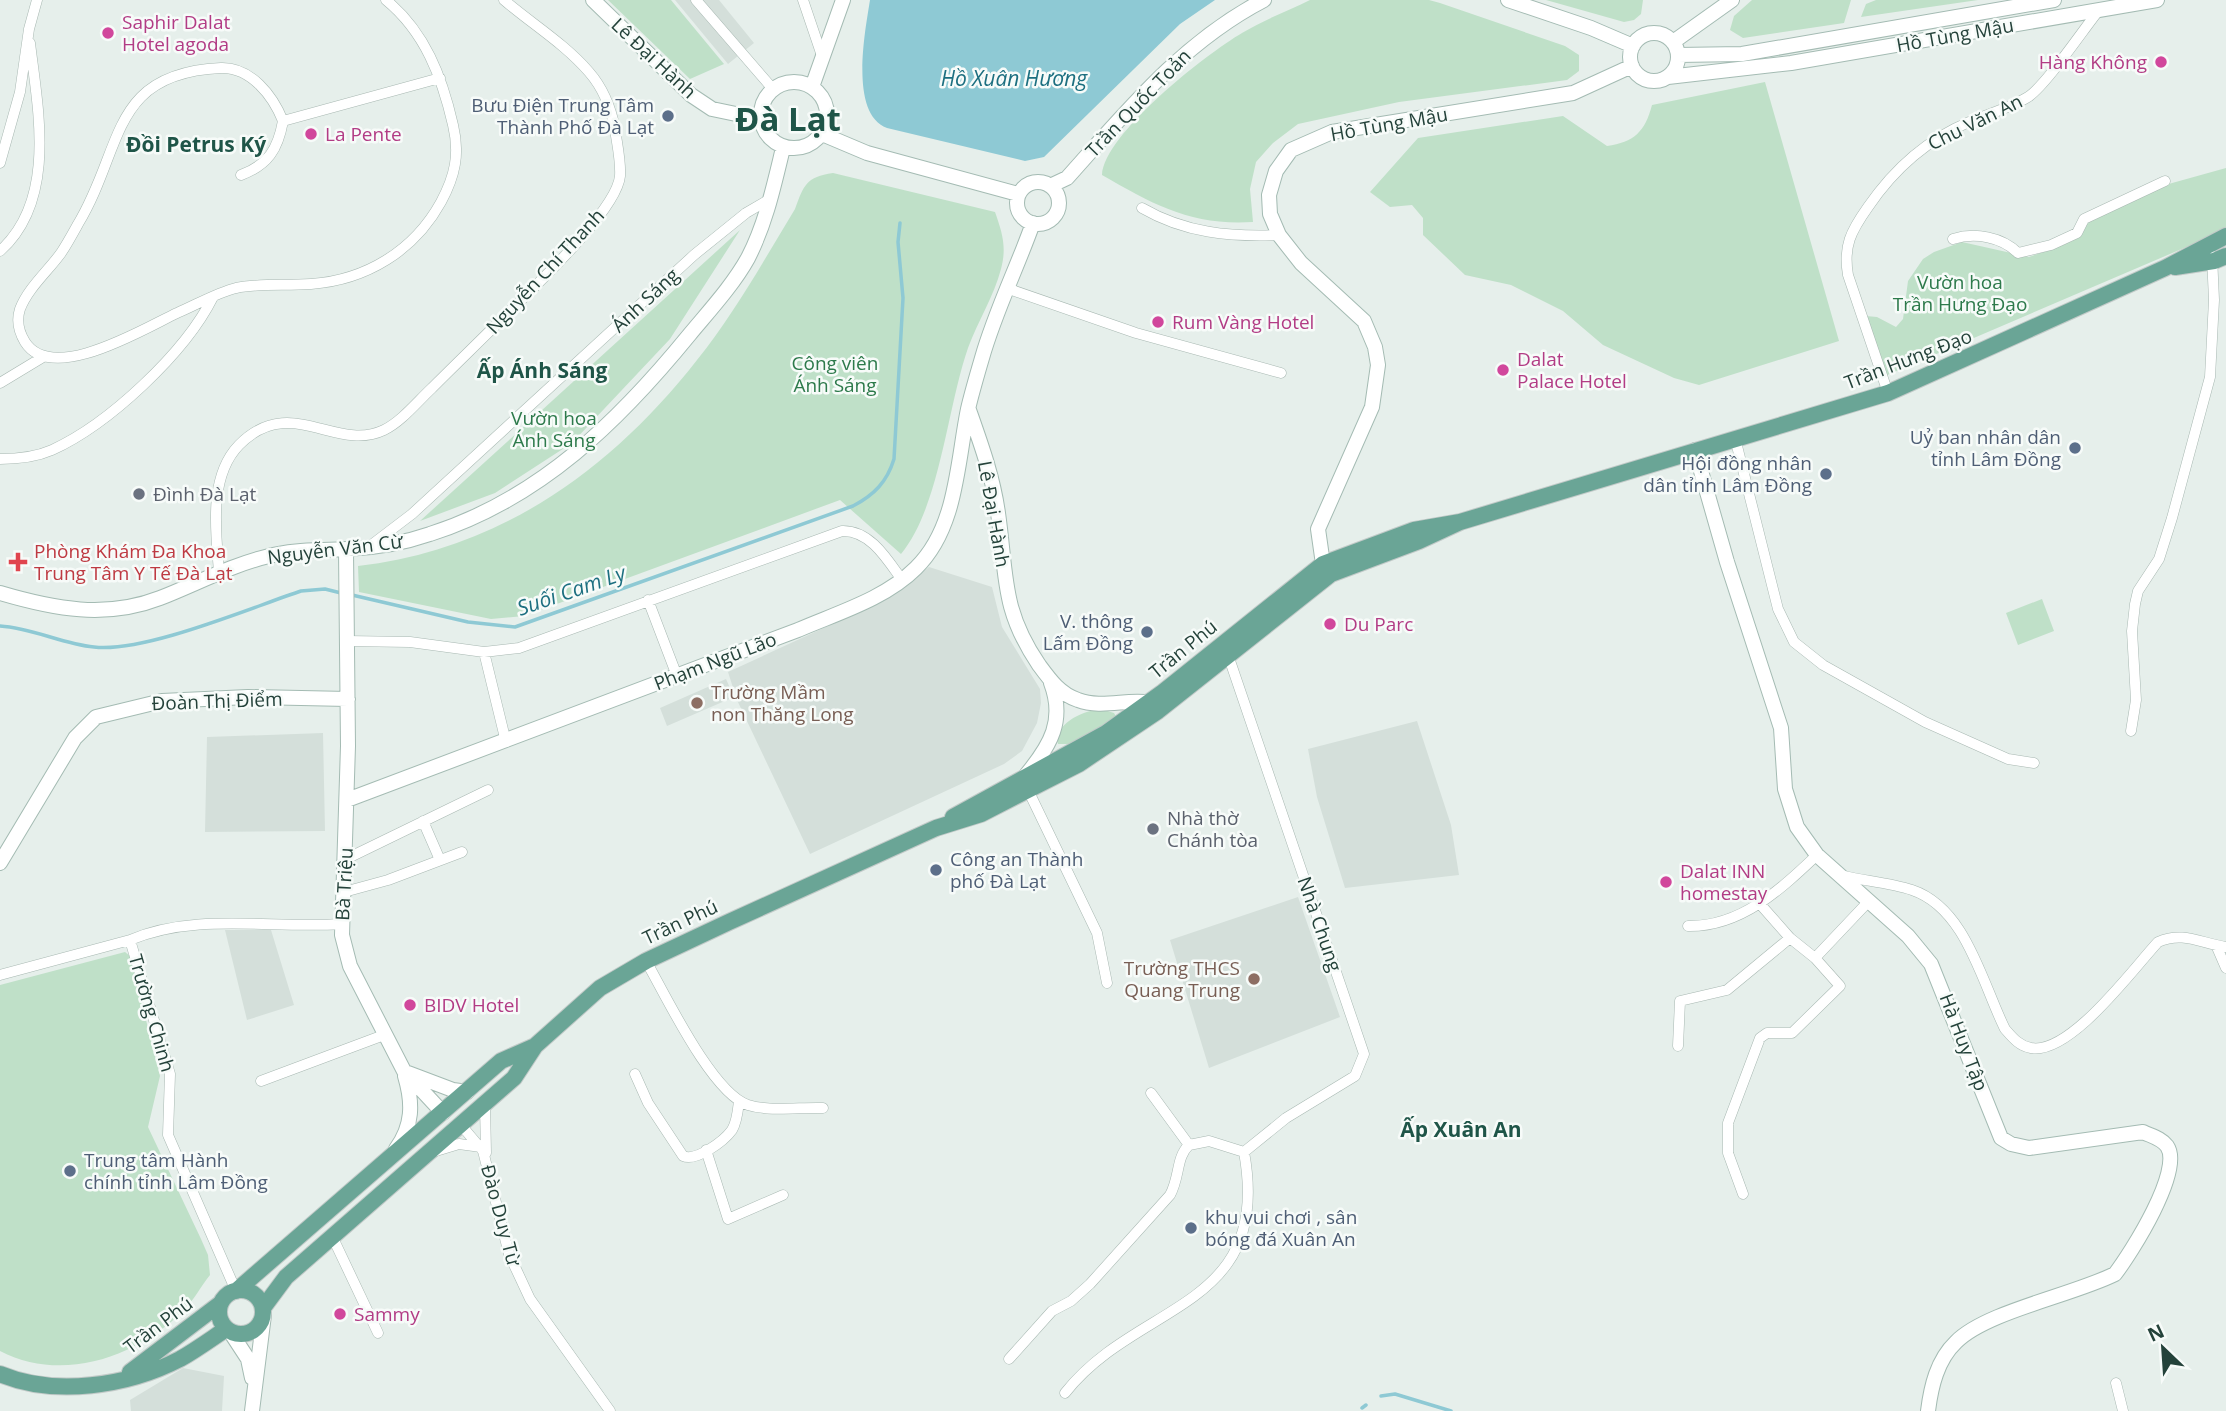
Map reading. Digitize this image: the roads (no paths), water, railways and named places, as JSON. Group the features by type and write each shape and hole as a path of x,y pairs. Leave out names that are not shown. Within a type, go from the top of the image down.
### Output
{"main road":[{"name":"Trần Hưng Đạo","path":"1695,450 1888,393 2165,268 2226,236"},
{"name":"Trần Hưng Đạo","path":"2165,268 2220,258"},
{"name":"Trần Phú","path":"263,1312 286,1277 514,1078 535,1046 600,988 646,961 936,828 975,803 1025,785 1094,740 1154,706 1327,569 1414,530 1460,522 1695,450"},
{"name":"Trần Phú","path":"236,1291 501,1061 535,1046"},
{"path":"443,1113 461,1125"},
{"path":"236,1291 250,1292 263,1312 252,1332 228,1331 219,1317 221,1303 236,1291"},
{"name":"Trần Phú","path":"119,1379 171,1343 221,1303"},
{"name":"Trần Phú","path":"0,1374 55,1388 119,1379 161,1367 228,1331"}],"street":[{"path":"0,251 22,223 32,200 39,162 39,126 29,29 37,0"},
{"path":"242,175 267,161 280,136 283,121 267,91 252,79 226,68 194,70 166,77 144,92 120,125 97,192 61,253 20,309 20,332 30,349 43,357 61,359 90,354 235,288 312,284 357,275 376,267 419,234 434,213 456,170 456,135 440,78 416,31 386,0"},
{"name":"Nguyễn Chí Thanh","path":"219,572 219,491 228,461 239,445 257,432 295,422 350,436 366,436 384,430 408,411 505,316 574,245 614,195 620,177 618,145 613,122 599,86 575,57 504,0"},
{"name":"Lê Đại Hành","path":"593,0 691,95 712,109 760,119"},
{"path":"696,0 773,89"},
{"path":"803,0 822,57"},
{"path":"812,87 843,0"},
{"name":"Trần Quốc Toản","path":"1050,186 1067,178 1150,85 1198,40 1264,0"},
{"path":"1508,0 1591,28 1633,46"},
{"path":"1676,49 1732,0"},
{"name":"Hồ Tùng Mậu","path":"1676,49 1742,54 2054,0"},
{"name":"Hồ Tùng Mậu","path":"1668,77 1791,63 2100,5 2157,0"},
{"name":"Chu Văn An","path":"1888,393 1849,275 1845,259 1848,237 1886,180 1923,147 1965,123 2029,96 2100,5"},
{"path":"1651,33 1659,34 1676,49 1676,67 1668,77 1649,81 1639,75 1632,66 1633,46 1651,33"},
{"path":"0,163 11,130 30,43"},
{"name":"Hồ Tùng Mậu","path":"1327,569 1318,528 1372,407 1378,365 1375,347 1364,321 1301,263 1279,235 1270,214 1269,194 1276,171 1291,150 1314,138 1349,128 1520,104 1573,93 1632,66"},
{"path":"283,121 440,78"},
{"path":"792,82 812,87 820,94 828,114 822,134 805,147 783,148 768,137 760,119 763,102 773,89 792,82"},
{"path":"822,134 867,153 1018,194"},
{"name":"Nguyễn Văn Cừ","path":"0,593 68,610 126,608 158,599 219,572 267,556 299,550 369,548 429,535 480,515 541,481 596,438 645,387 747,260 771,198 783,148"},
{"path":"1953,239 1965,235 1998,240 2008,243 2018,253 2051,245 2077,233 2084,219 2165,181"},
{"path":"1018,194 1032,182 1050,186 1058,196 1058,208 1051,219 1033,223"},
{"path":"1018,194 1019,212 1033,223"},
{"name":"Ánh Sáng","path":"369,548 412,514 694,255 746,213 771,198"},
{"path":"1142,208 1160,219 1193,230 1227,235 1279,235"},
{"path":"968,409 984,354 1033,223"},
{"path":"2131,731 2136,700 2132,631 2135,604 2138,591 2159,559 2205,403 2210,377 2220,258 2207,244"},
{"path":"1009,289 1136,333 1280,373"},
{"path":"0,459 20,459 50,451 83,433 156,372 179,349 200,321 213,297"},
{"path":"0,383 43,357"},
{"name":"Lê Đại Hành","path":"968,409 993,492 1012,617 1026,646 1051,681 1065,694 1079,701 1154,706"},
{"name":"Phạm Ngũ Lão","path":"347,800 798,630 902,580 925,558 940,537 958,473 968,409"},
{"path":"1734,438 1778,609 1794,642 1823,665 1925,722 2008,759 2034,762"},
{"name":"Hà Huy Tập","path":"1695,450 1727,562 1781,728 1785,789 1797,827 1817,855 1908,936 1931,964 2001,1138 2011,1144 2029,1148 2143,1132 2158,1138 2167,1146 2170,1155 2171,1169 2163,1191 2127,1258 2115,1274 1970,1329 1947,1353 1931,1387 1928,1411"},
{"path":"346,634 484,652 519,648 842,531 858,532 868,540 902,580"},
{"name":"Bà Triệu","path":"346,550 347,800 341,924 350,966 384,1035 404,1071 443,1113"},
{"path":"648,600 677,676"},
{"name":"Nhà Chung","path":"1226,650 1364,1054 1355,1076 1286,1118 1244,1152"},
{"path":"484,652 506,742"},
{"name":"Lê Đại Hành","path":"1025,785 1047,745 1059,714 1051,681"},
{"name":"Đoàn Thị Điểm","path":"0,863 75,738 96,717 162,701 248,697 348,699"},
{"path":"1025,785 1097,933 1107,983"},
{"path":"346,859 488,790"},
{"path":"423,821 440,860"},
{"path":"344,892 388,880 462,852"},
{"path":"1689,926 1718,924 1759,904 1817,855"},
{"path":"1840,875 1913,890 1952,918 2005,1029 2018,1044 2031,1048 2046,1048 2072,1035 2158,942 2173,936 2192,937 2221,946 2226,968"},
{"path":"1815,958 1868,902"},
{"path":"1743,1194 1728,1153 1730,1114 1762,1035 1792,1033 1840,986 1759,904"},
{"path":"130,940 153,930 185,924 341,924"},
{"path":"1678,1046 1680,1000 1727,990 1790,938"},
{"name":"Trường Chinh","path":"0,975 130,940 170,1074 168,1135 236,1291"},
{"path":"646,961 699,1054 728,1093 752,1106 824,1108"},
{"path":"261,1081 384,1035"},
{"path":"404,1071 453,1090 467,1092"},
{"path":"387,1162 400,1143 410,1120 410,1093 404,1071"},
{"path":"635,1074 648,1102 683,1156 696,1157 732,1130 740,1101"},
{"path":"1151,1093 1189,1145"},
{"path":"485,1103 486,1160"},
{"name":"Đào Duy Từ","path":"461,1125 481,1147 509,1254 530,1299 610,1411"},
{"path":"1009,1359 1052,1311 1071,1301 1090,1284 1170,1195 1178,1180 1179,1159 1189,1145 1209,1141 1244,1152 1250,1208 1242,1236 1219,1275 1172,1312 1104,1354 1082,1371 1065,1393"},
{"path":"424,1157 459,1144 481,1147"},
{"path":"706,1150 728,1219 783,1195"},
{"path":"332,1236 378,1333"},
{"path":"252,1411 263,1312"},
{"path":"228,1331 248,1359 255,1393"},
{"path":"2116,1383 2123,1411"}],"water":[{"name":"Hồ Xuân Hương","path":"870,0 1215,0 1180,24 1044,157 1025,161 887,128 875,120 868,107 862,71"}],"waterway":[{"name":"Suối Cam Ly","path":"352,595 468,622 515,627 853,506 867,497 879,487 894,459 903,298 898,242 900,223"},
{"name":"Suối Cam Ly","path":"0,626 70,643 115,647 168,636 301,591 325,589 341,593"},
{"path":"1381,1396 1395,1394 1451,1411"},
{"path":"1362,1408 1366,1405"}],"place":[{"name":"Saphir Dalat Hotel agoda","path":"108,33"},
{"name":"Hàng Không","path":"2161,62"},
{"name":"Bưu Điện Trung Tâm Thành Phố Đà Lạt","path":"668,116"},
{"name":"La Pente","path":"311,134"},
{"name":"Rum Vàng Hotel","path":"1158,322"},
{"name":"Dalat Palace Hotel","path":"1503,370"},
{"name":"Uỷ ban nhân dân tỉnh Lâm Đồng","path":"2075,448"},
{"name":"Hội đồng nhân dân tỉnh Lâm Đồng","path":"1826,474"},
{"name":"Đình Đà Lạt","path":"139,494"},
{"name":"Phòng Khám Đa Khoa Trung Tâm Y Tế Đà Lạt","path":"18,562"},
{"name":"Du Parc","path":"1330,624"},
{"name":"V. thông Lấm Đồng","path":"1147,632"},
{"name":"Trường Mầm non Thăng Long","path":"697,703"},
{"name":"Nhà thờ Chánh tòa","path":"1153,829"},
{"name":"Công an Thành phố Đà Lạt","path":"936,870"},
{"name":"Dalat INN homestay","path":"1666,882"},
{"name":"Trường THCS Quang Trung","path":"1254,979"},
{"name":"BIDV Hotel","path":"410,1005"},
{"name":"Trung tâm Hành chính tỉnh Lâm Đồng","path":"70,1171"},
{"name":"khu vui chơi , sân bóng đá Xuân An","path":"1191,1228"},
{"name":"Sammy","path":"340,1314"}],"district":[{"name":"Đà Lạt","path":"788,118"},
{"name":"Đồi Petrus Ký","path":"196,144"},
{"name":"Ấp Ánh Sáng","path":"542,370"},
{"name":"Ấp Xuân An","path":"1461,1129"}],"park label":[{"name":"Vườn hoa Trần Hưng Đạo","path":"1960,293"},
{"name":"Công viên Ánh Sáng","path":"835,374"},
{"name":"Vườn hoa Ánh Sáng","path":"554,429"}]}
